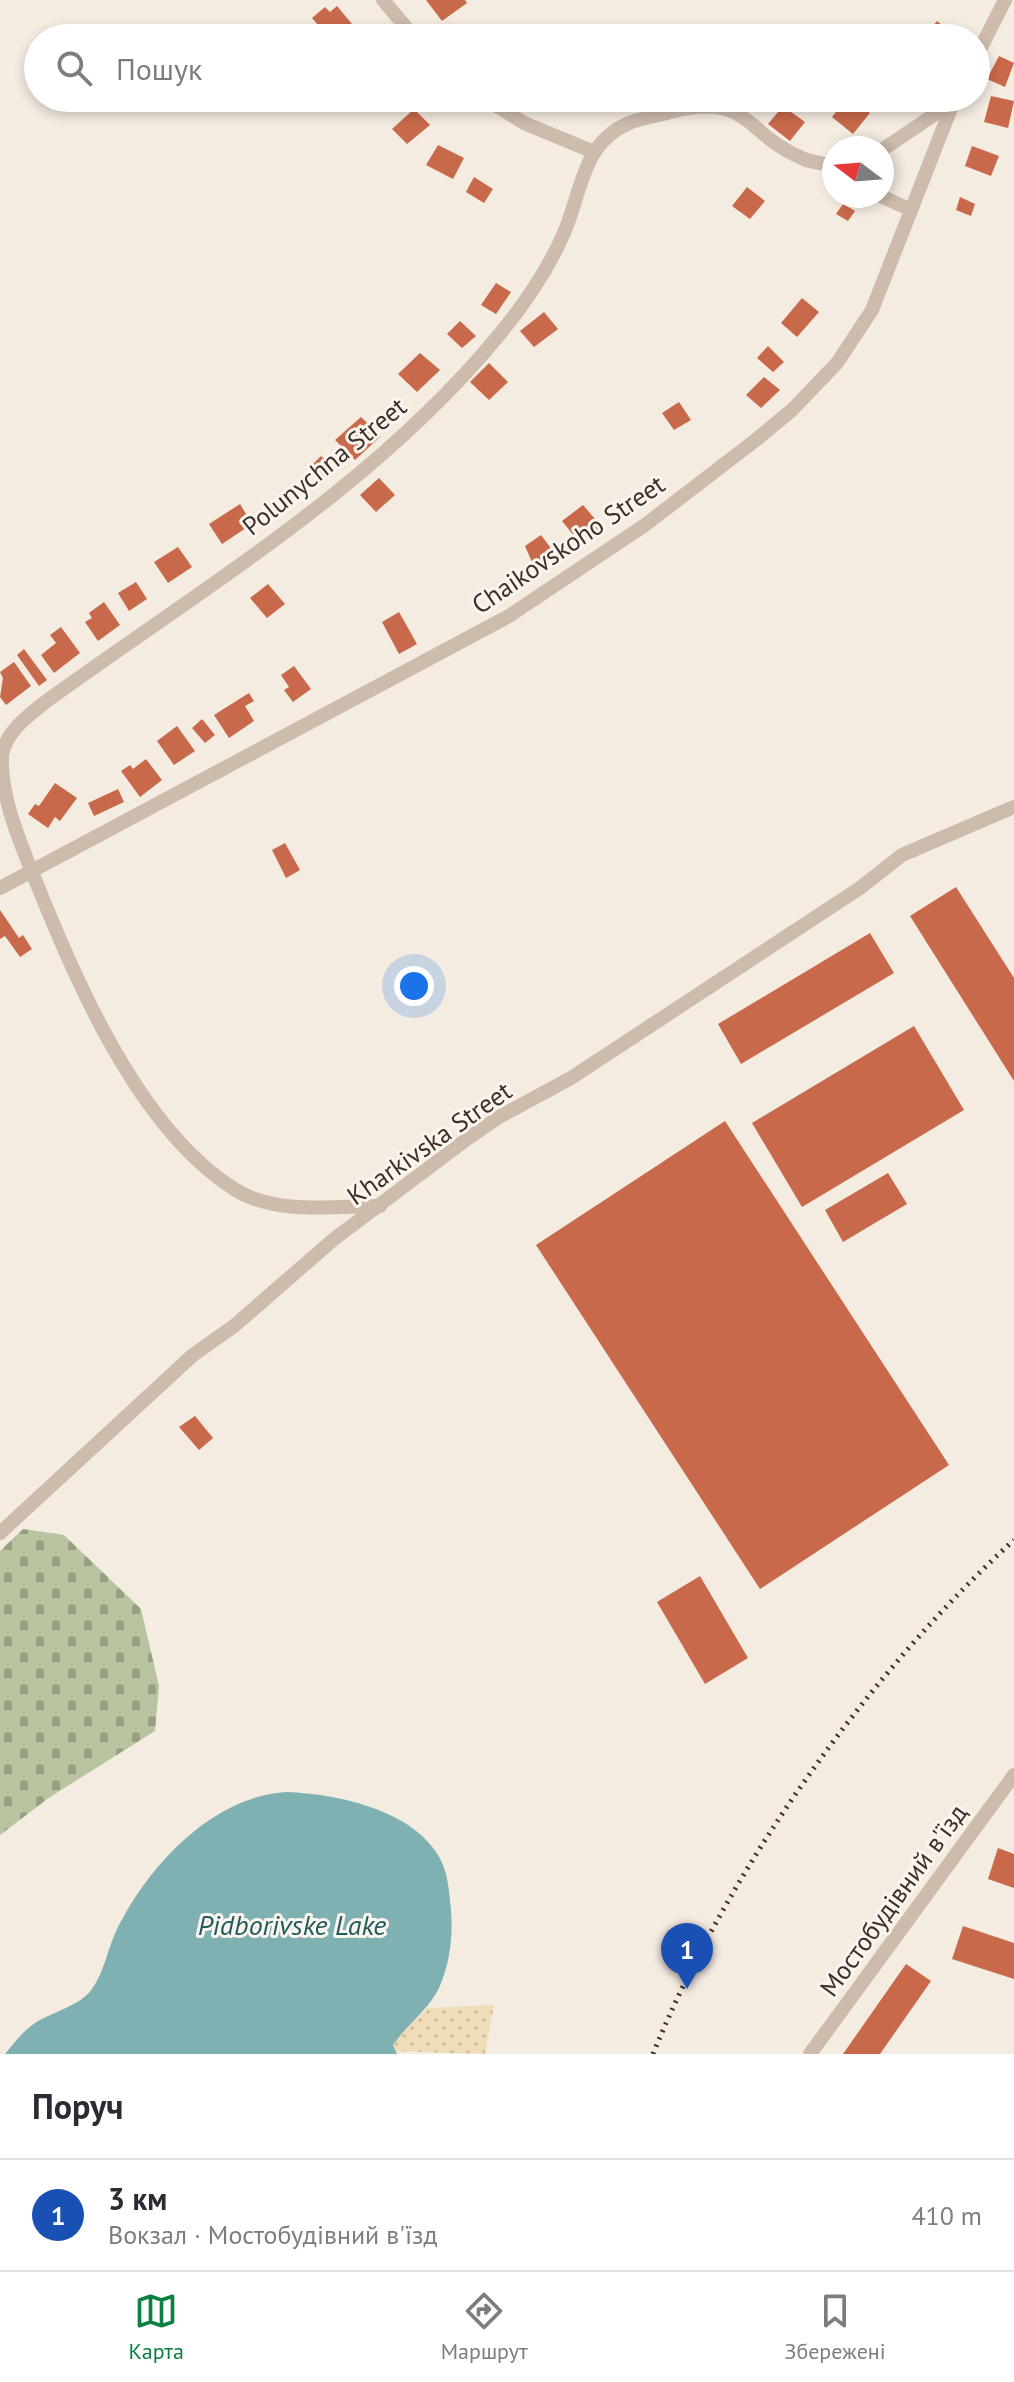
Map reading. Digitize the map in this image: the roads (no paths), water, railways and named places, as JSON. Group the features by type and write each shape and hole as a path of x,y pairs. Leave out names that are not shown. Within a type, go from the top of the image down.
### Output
{"street":[{"path":"383,0 403,24"},
{"path":"990,29 1005,0"},
{"path":"506,112 524,123 594,152"},
{"name":"Polunychna Street","path":"380,1206 262,1201 234,1189 195,1156 145,1097 85,998 31,871 14,828 3,780 2,755 13,732 48,700 314,510 418,425 500,335 523,303 564,232 586,164 603,137 630,122 669,112"},
{"name":"Polunychna Street","path":"736,112 804,159 822,163"},
{"path":"894,142 937,112"},
{"name":"Chaikovskoho Street","path":"0,888 509,616 655,517 792,410 837,363 872,310 949,112"},
{"path":"804,159 822,168"},
{"path":"894,202 911,210"},
{"name":"Kharkivska Street","path":"0,1533 193,1355 234,1326 334,1239 499,1117 571,1078 860,888 902,855 1014,807"},
{"name":"Мостобудівний в'їзд","path":"810,2054 1014,1775"}],"water":[{"name":"Pidborivske Lake","path":"287,1792 327,1796 389,1815 424,1837 443,1865 451,1910 448,1959 443,1979 434,1996 393,2045 397,2054 5,2054 31,2026 87,1995 100,1974 131,1903 166,1858 187,1837 234,1806 260,1796"}],"railway":[{"path":"653,2054 720,1915 807,1778 907,1650 960,1592 1014,1540"}],"place":[{"name":"3 км","path":"687,1989"}]}
